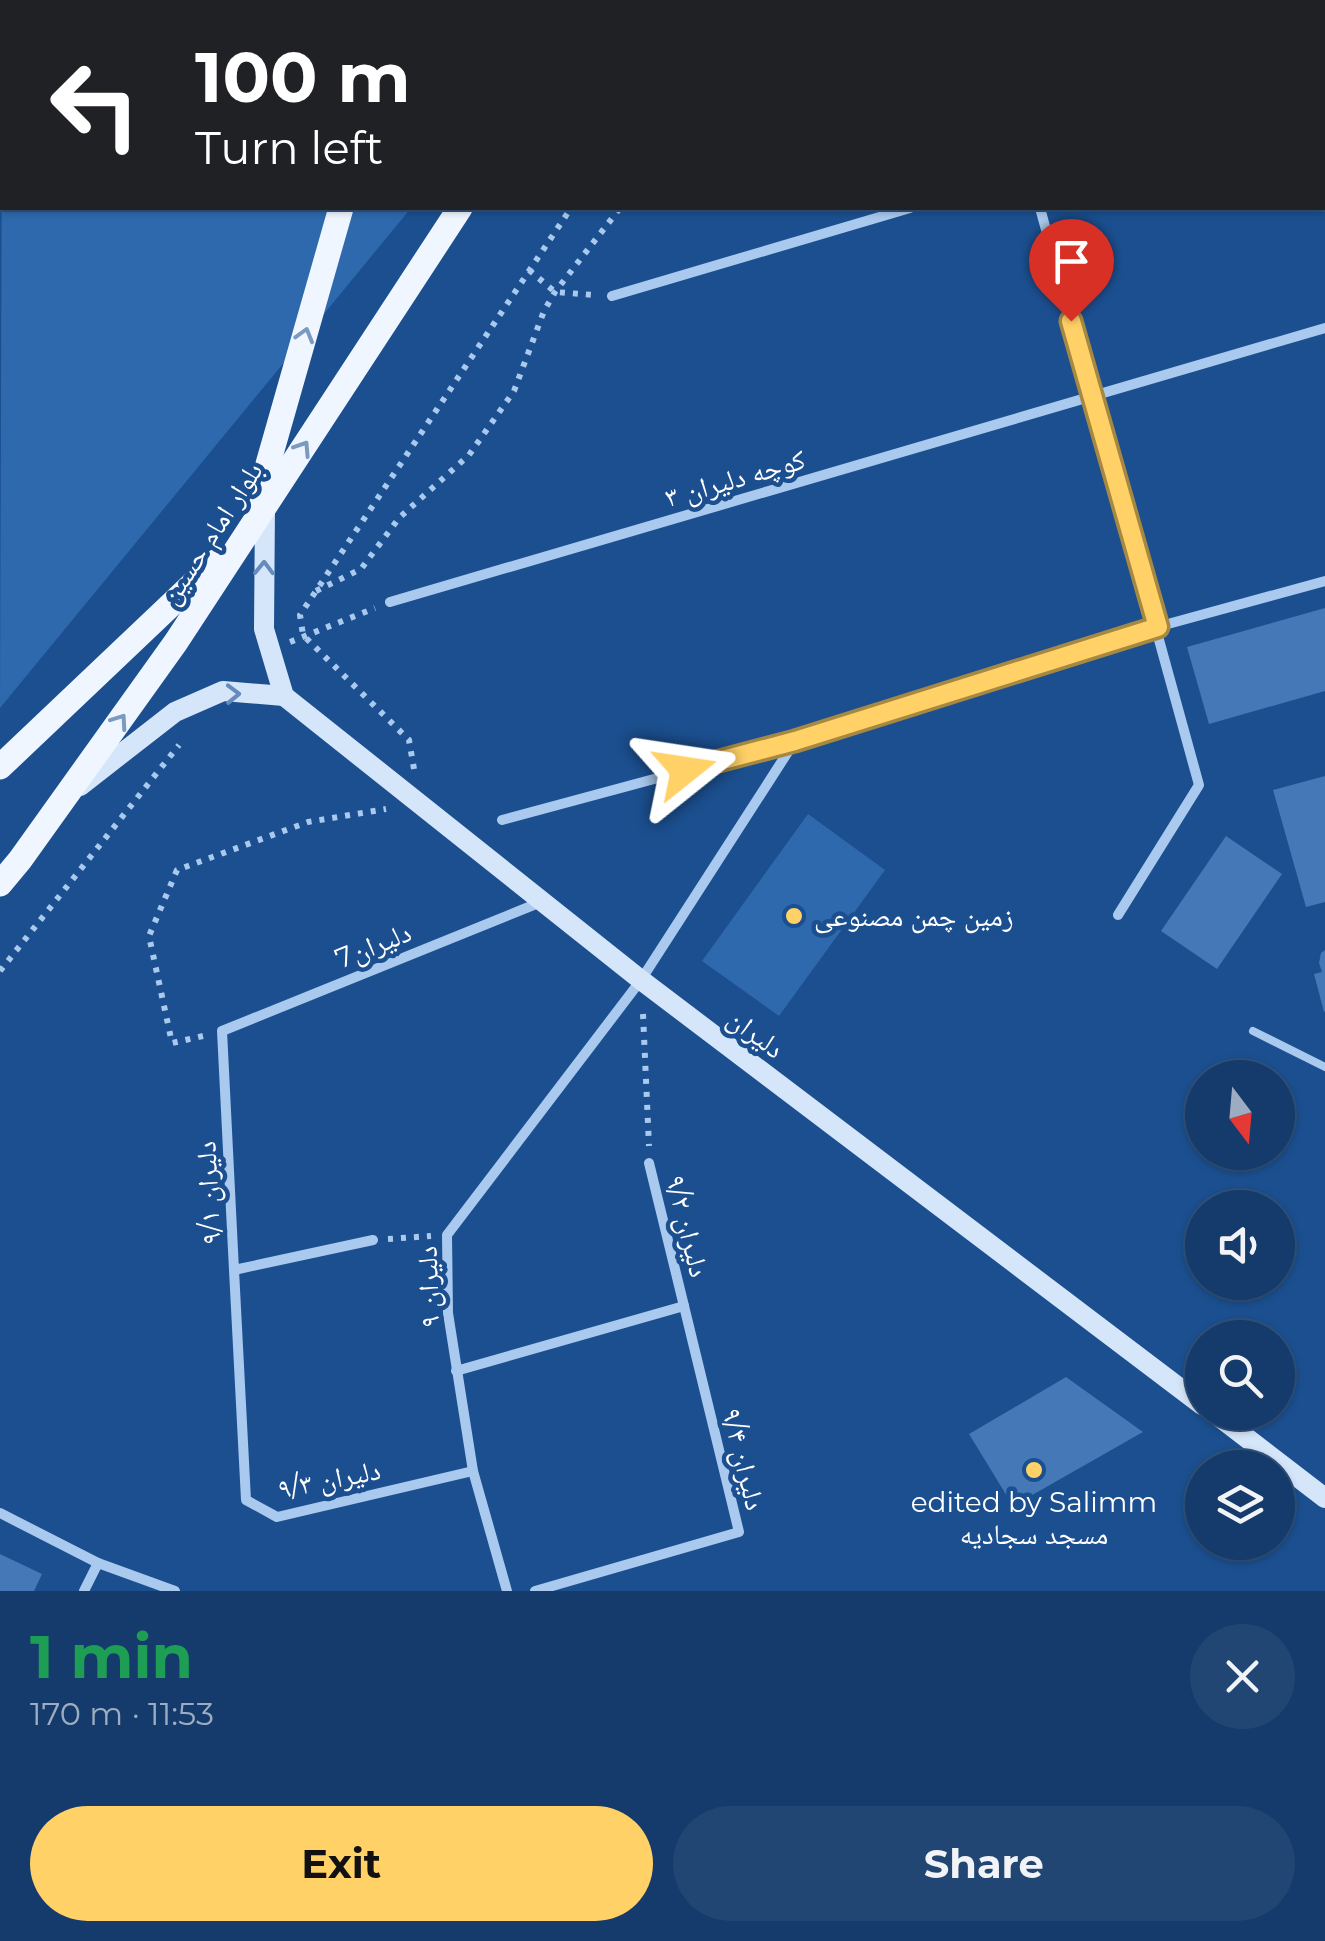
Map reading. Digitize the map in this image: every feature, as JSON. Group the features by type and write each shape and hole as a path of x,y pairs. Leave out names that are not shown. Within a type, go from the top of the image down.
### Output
{"main road":[{"path":"0,767 250,529 340,210"},
{"name":"بلوار امام حسین","path":"0,884 176,642 459,210"}],"street":[{"path":"612,296 903,210"},
{"path":"1041,210 1199,785 1118,916"},
{"name":"کوچه دلیران ۳","path":"390,602 1325,328"},
{"path":"64,798 175,712 223,691 284,696 264,630 265,506"},
{"path":"502,820 795,741 1158,627 1325,581"},
{"name":"دلیران","path":"284,696 641,980 1185,1392"},
{"name":"دلیران ۹","path":"506,1591 472,1471 448,1313 447,1235 641,980 795,741"},
{"name":"دلیران7","path":"222,1031 542,902"},
{"name":"دلیران ۹/۱","path":"222,1031 234,1270 374,1240"},
{"name":"دلیران ۹/۲","path":"456,1371 684,1306 649,1162"},
{"name":"دلیران ۹/۳","path":"234,1270 246,1500 277,1518 472,1471"},
{"name":"دلیران ۹/۴","path":"535,1591 739,1532 684,1306"},
{"path":"1236,1430 1325,1498"},
{"path":"0,1513 98,1563 174,1591"},
{"path":"84,1591 98,1563"}],"lane":[{"path":"1253,1031 1325,1067"}],"path":[{"path":"222,1031 172,1043 149,936 177,870 308,822 419,804 410,740 303,636 300,615 570,210"},
{"path":"315,592 361,569 399,518 469,455 514,390 555,292 618,210"},
{"path":"529,270 555,292 612,296"},
{"path":"269,652 390,602"},
{"path":"0,971 190,732"},
{"name":"دلیران ۹/۲","path":"641,980 649,1162"},
{"path":"374,1240 447,1235"}],"shaded area":[{"path":"2,210 409,210 0,708"},
{"name":"زمین چمن مصنوعی","path":"808,814 885,870 779,1016 702,961"}],"building":[{"path":"1325,608 1325,691 1209,724 1187,647"},
{"path":"1325,776 1325,902 1306,907 1273,790"},
{"path":"1226,836 1282,874 1217,969 1161,931"},
{"path":"1325,950 1324,1012 1314,974 1322,972 1319,963"},
{"name":"edited by Salimm مسجد سجادیه","path":"1066,1377 1143,1432 1013,1506 969,1434"},
{"path":"0,1554 42,1574 34,1591 0,1591"}],"place":[{"name":"زمین چمن مصنوعی","path":"794,916"},
{"name":"edited by Salimm مسجد سجادیه","path":"1034,1470"}],"route":[{"path":"685,770 795,741 1158,627 1071,321"}]}
